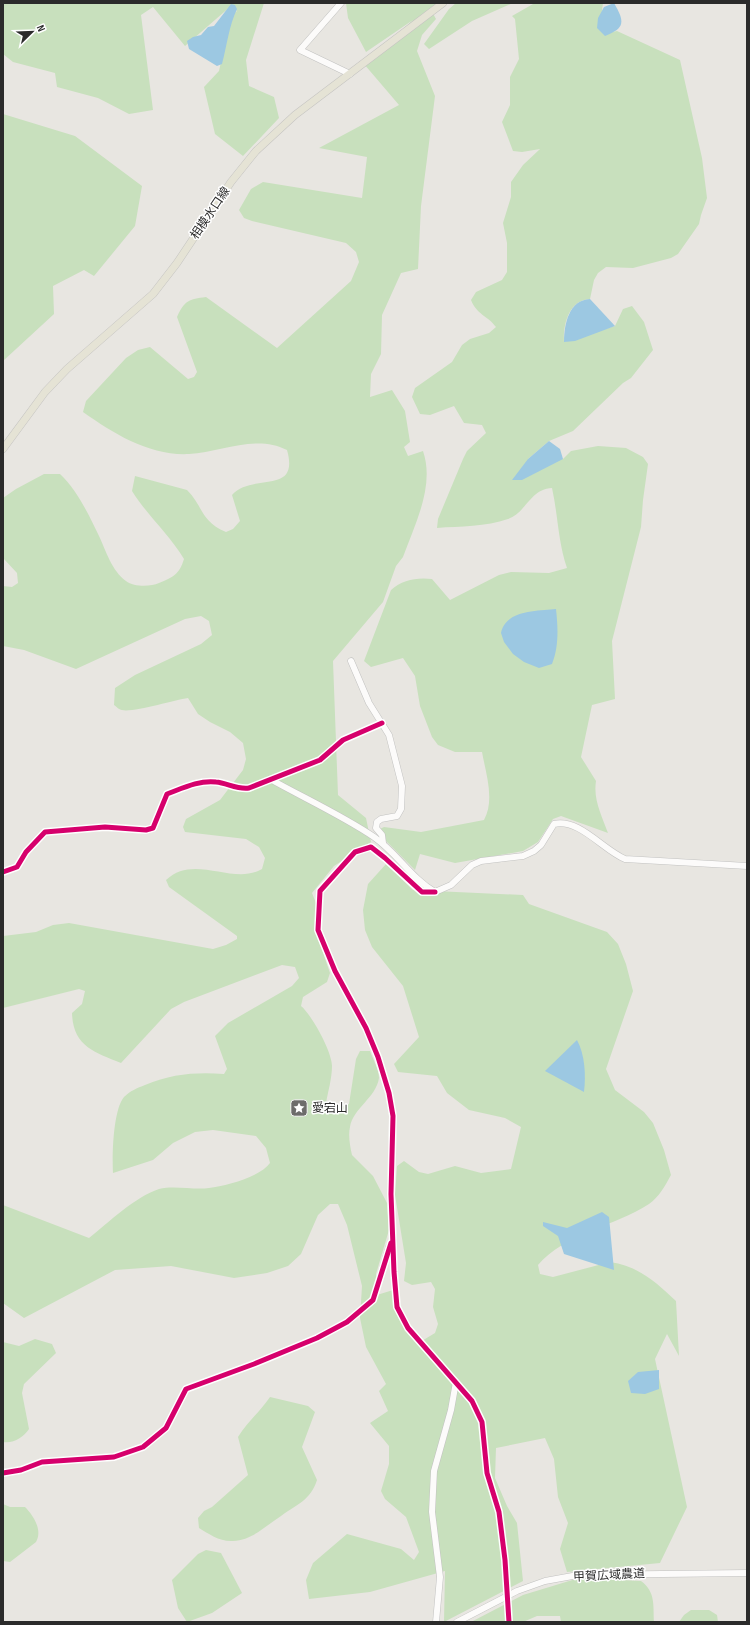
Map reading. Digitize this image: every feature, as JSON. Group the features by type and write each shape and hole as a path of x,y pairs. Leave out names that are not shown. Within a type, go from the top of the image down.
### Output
{"main road":[{"name":"相模水口線","path":"3,449 45,392 67,369 153,294 177,263 231,182 256,151 295,115 443,3"}],"street":[{"path":"341,3 300,50 350,74"},
{"path":"351,661 370,703 389,735 402,786 401,809 397,816 381,819 377,822 376,828 382,835 383,843"},
{"path":"3,872 17,868 26,852 45,832 105,827 146,830 153,828 167,794 201,782 216,782 242,790 320,760 343,740 382,723"},
{"path":"270,779 374,836 402,860 422,885 435,892"},
{"path":"509,1621 505,1560 499,1512 487,1473 482,1422 472,1401 408,1328 400,1317 397,1307 393,1240 393,1116 389,1093 378,1057 366,1028 335,971 318,930 320,891 355,852 370,847 385,858 422,892 435,892 451,885 472,865 481,861 523,856 534,851 541,845 554,824 560,822 579,828 617,856 625,859 747,866"},
{"path":"3,1473 22,1470 42,1462 114,1457 144,1447 166,1428 186,1389 254,1364 317,1338 347,1322 373,1300 388,1247 393,1240"},
{"path":"436,1622 440,1577 432,1512 434,1471 451,1410 456,1382"},
{"name":"甲賀広域農道","path":"457,1622 517,1591 546,1581 578,1575 747,1572"}],"green space":[{"path":"3,3 264,3 246,60 249,86 274,97 279,118 243,156 215,134 204,87 219,71 231,16 237,11 231,6 185,46 153,7 141,15 153,110 129,114 98,98 57,87 55,73 13,62 3,54"},
{"path":"346,3 438,3 430,8 436,19 422,35 417,51 435,96 421,206 418,269 401,273 382,315 381,354 371,374 370,397 392,390 405,411 410,442 404,447 408,456 423,451 427,478 418,518 403,557 396,566 383,602 333,661 338,795 366,818 371,842 334,866 312,893 316,903 319,941 330,973 327,982 303,997 301,1006 321,1034 329,1052 332,1066 326,1103 333,1110 349,1104 356,1059 360,1051 370,1051 376,1064 379,1078 377,1085 374,1091 355,1114 349,1133 352,1155 373,1176 387,1203 389,1230 376,1274 377,1295 393,1290 406,1325 414,1337 420,1342 435,1333 438,1324 433,1307 435,1289 431,1282 412,1285 404,1281 406,1263 395,1195 397,1166 404,1161 419,1172 428,1174 455,1166 481,1173 511,1169 521,1127 505,1118 469,1110 447,1093 437,1076 398,1072 394,1064 419,1037 403,986 372,947 365,930 363,910 368,884 386,864 413,890 523,895 529,904 607,932 618,944 626,964 633,991 606,1069 615,1090 644,1112 653,1123 664,1150 671,1175 659,1195 649,1204 636,1212 590,1231 562,1245 549,1254 538,1265 540,1274 553,1277 610,1262 620,1264 638,1271 654,1281 676,1301 679,1356 667,1334 655,1359 687,1507 660,1563 567,1572 560,1549 568,1523 558,1497 554,1459 545,1438 496,1448 495,1478 507,1506 517,1523 523,1581 444,1622 445,1571 370,1592 309,1599 306,1580 313,1563 347,1534 401,1549 414,1560 419,1552 406,1517 385,1499 381,1491 389,1464 389,1446 370,1423 388,1411 379,1391 386,1384 366,1347 360,1318 362,1286 347,1225 338,1204 330,1204 318,1215 301,1254 288,1266 267,1273 234,1278 171,1266 115,1270 24,1318 3,1303 3,1205 89,1238 122,1210 159,1189 177,1187 209,1188 224,1185 251,1177 259,1173 270,1163 266,1148 256,1136 213,1130 195,1132 173,1143 153,1160 113,1173 115,1122 120,1103 124,1097 139,1087 174,1076 203,1073 224,1074 227,1069 215,1036 228,1023 292,986 299,978 295,967 282,965 184,1002 171,1009 121,1063 94,1051 81,1040 76,1033 72,1013 82,1004 85,991 79,989 3,1008 3,936 36,932 53,925 69,923 213,949 226,945 237,939 237,936 169,887 166,880 177,872 189,869 239,874 251,873 262,869 265,858 259,847 246,839 185,832 183,827 186,819 220,800 243,770 246,759 243,743 230,732 198,714 188,698 135,710 121,710 114,705 115,688 135,675 201,644 212,635 209,621 201,616 185,619 76,669 24,650 3,646 3,586 12,587 18,583 17,573 3,558 3,498 44,474 60,474 72,487 82,503 117,572 129,583 147,586 159,583 175,575 180,569 184,559 172,541 144,508 132,491 135,476 187,490 211,523 226,532 233,529 240,521 232,495 241,488 272,481 281,478 287,473 289,464 287,450 275,445 238,445 201,453 175,454 146,447 133,442 107,428 83,412 86,401 126,358 138,350 150,347 188,379 194,377 197,372 177,317 182,307 191,300 206,297 277,348 351,281 359,262 356,252 346,243 252,221 244,218 239,210 251,189 263,182 362,198 367,157 319,148 399,105 364,64 413,20 366,52 348,18"},
{"path":"456,3 513,3 472,21 429,49 424,44 449,9"},
{"path":"533,3 603,3 600,25 607,33 617,31 680,60 702,158 707,198 699,224 678,254 671,258 633,268 606,267 598,273 594,280 590,299 583,300 572,308 566,321 564,342 615,326 623,309 632,306 644,322 653,350 631,378 623,383 573,431 549,441 528,459 563,459 571,451 598,446 626,448 643,457 648,464 641,527 612,641 615,699 592,705 581,757 596,781 595,788 597,801 608,833 561,816 553,819 538,842 523,851 455,863 420,854 415,870 376,831 384,827 421,832 484,820 489,804 489,787 482,752 455,752 438,745 432,737 420,706 415,676 403,658 371,667 364,661 391,590 410,580 421,578 432,579 450,600 499,575 511,572 549,573 567,568 562,548 552,488 538,492 514,516 500,522 482,525 437,528 438,519 467,451 486,433 482,425 464,423 454,406 430,415 420,414 412,397 415,388 452,362 462,345 470,339 489,333 496,327 476,309 471,300 476,292 502,280 507,272 507,243 503,223 511,197 511,182 523,165 540,149 522,152 513,151 502,122 510,105 510,77 519,59 515,19 512,16"},
{"path":"3,114 75,136 142,186 135,226 94,276 84,270 53,286 54,314 3,361"},
{"path":"35,1339 52,1344 56,1353 24,1384 22,1393 29,1429 18,1439 11,1442 3,1442 3,1342 19,1346"},
{"path":"270,1397 308,1406 315,1412 302,1447 317,1480 311,1493 307,1497 258,1532 240,1540 228,1541 219,1539 199,1528 198,1518 204,1511 212,1507 248,1475 238,1437"},
{"path":"3,1504 10,1507 25,1507 34,1518 38,1528 38,1537 36,1542 10,1562 3,1561"},
{"path":"206,1550 221,1553 242,1593 212,1613 187,1622 178,1608 172,1580 198,1554"},
{"path":"579,1578 641,1581 646,1585 653,1600 654,1622 561,1622 560,1616 537,1616 523,1622 471,1622 523,1595"},
{"path":"691,1610 709,1610 717,1615 718,1622 679,1622 684,1615"}],"water":[{"path":"614,3 620,15 621,24 620,27 612,33 605,36 597,28 598,18 604,7"},
{"path":"231,4 235,5 237,9 230,29 222,64 217,66 189,49 187,41 193,37 201,35 208,27 214,26"},
{"path":"590,299 615,326 575,341 564,342 565,328 569,314 577,304 583,300"},
{"path":"549,441 560,449 563,459 522,480 512,480 528,459"},
{"path":"556,609 557,644 552,664 539,668 524,662 513,654 504,642 501,633 504,625 515,616 523,613"},
{"path":"577,1040 582,1052 584,1065 584,1092 545,1071"},
{"path":"602,1212 609,1217 614,1270 564,1254 558,1236 543,1226 543,1222 567,1228"},
{"path":"659,1370 659,1389 645,1394 631,1393 628,1381 638,1372"}],"cycle path":[{"path":"3,872 17,867 26,852 45,832 105,827 146,830 153,828 167,794 203,782 220,783 241,788 249,788 320,760 343,740 382,723"},
{"path":"435,892 422,892 371,847 355,852 320,891 318,930 335,971 366,1028 378,1057 389,1093 393,1116 391,1194 397,1307 408,1328 472,1401 482,1422 487,1473 499,1512 505,1560 509,1622"},
{"path":"3,1473 21,1470 42,1462 114,1457 143,1447 166,1428 186,1389 254,1364 317,1338 347,1322 373,1300 391,1243"}],"place":[{"name":"愛宕山","path":"299,1108"}]}
